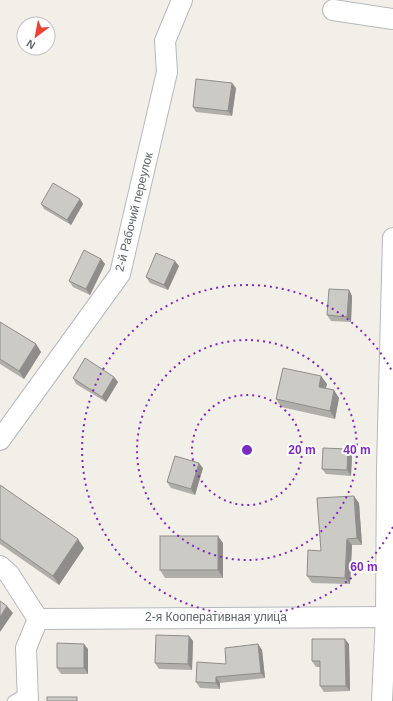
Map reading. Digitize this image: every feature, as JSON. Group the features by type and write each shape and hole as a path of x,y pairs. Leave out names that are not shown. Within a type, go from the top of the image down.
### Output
{"street":[{"name":"2-й Рабочий переулок","path":"0,440 120,274 167,72 165,41 182,0"},
{"path":"333,10 393,19"},
{"path":"382,701 389,617 393,238"},
{"path":"0,566 9,574 38,619 26,648 23,698"},
{"name":"2-я Кооперативная улица","path":"38,619 389,617"}],"building":[{"path":"196,79 232,83 228,111 193,107"},
{"path":"53,183 80,199 67,220 41,204"},
{"path":"84,250 101,259 86,289 69,281"},
{"path":"156,253 175,261 164,285 146,277"},
{"path":"329,289 349,290 347,317 327,315"},
{"path":"0,322 36,344 19,371 0,359"},
{"path":"85,358 114,377 102,397 73,378"},
{"path":"283,368 321,376 319,387 334,390 330,411 276,399"},
{"path":"323,448 348,449 347,470 322,469"},
{"path":"175,456 199,463 191,489 167,482"},
{"path":"0,485 78,539 53,576 0,539"},
{"path":"354,496 357,538 347,539 345,578 307,576 308,550 321,551 317,498"},
{"path":"160,536 218,536 218,570 160,570"},
{"path":"0,601 7,606 0,617"},
{"path":"156,635 189,636 188,664 155,663"},
{"path":"312,639 345,639 346,686 320,686 320,661 312,661"},
{"path":"57,643 84,644 84,668 57,668"},
{"path":"258,644 261,673 216,677 216,683 196,682 197,662 226,664 225,648"},
{"path":"47,697 77,697 77,701 47,701"}]}
